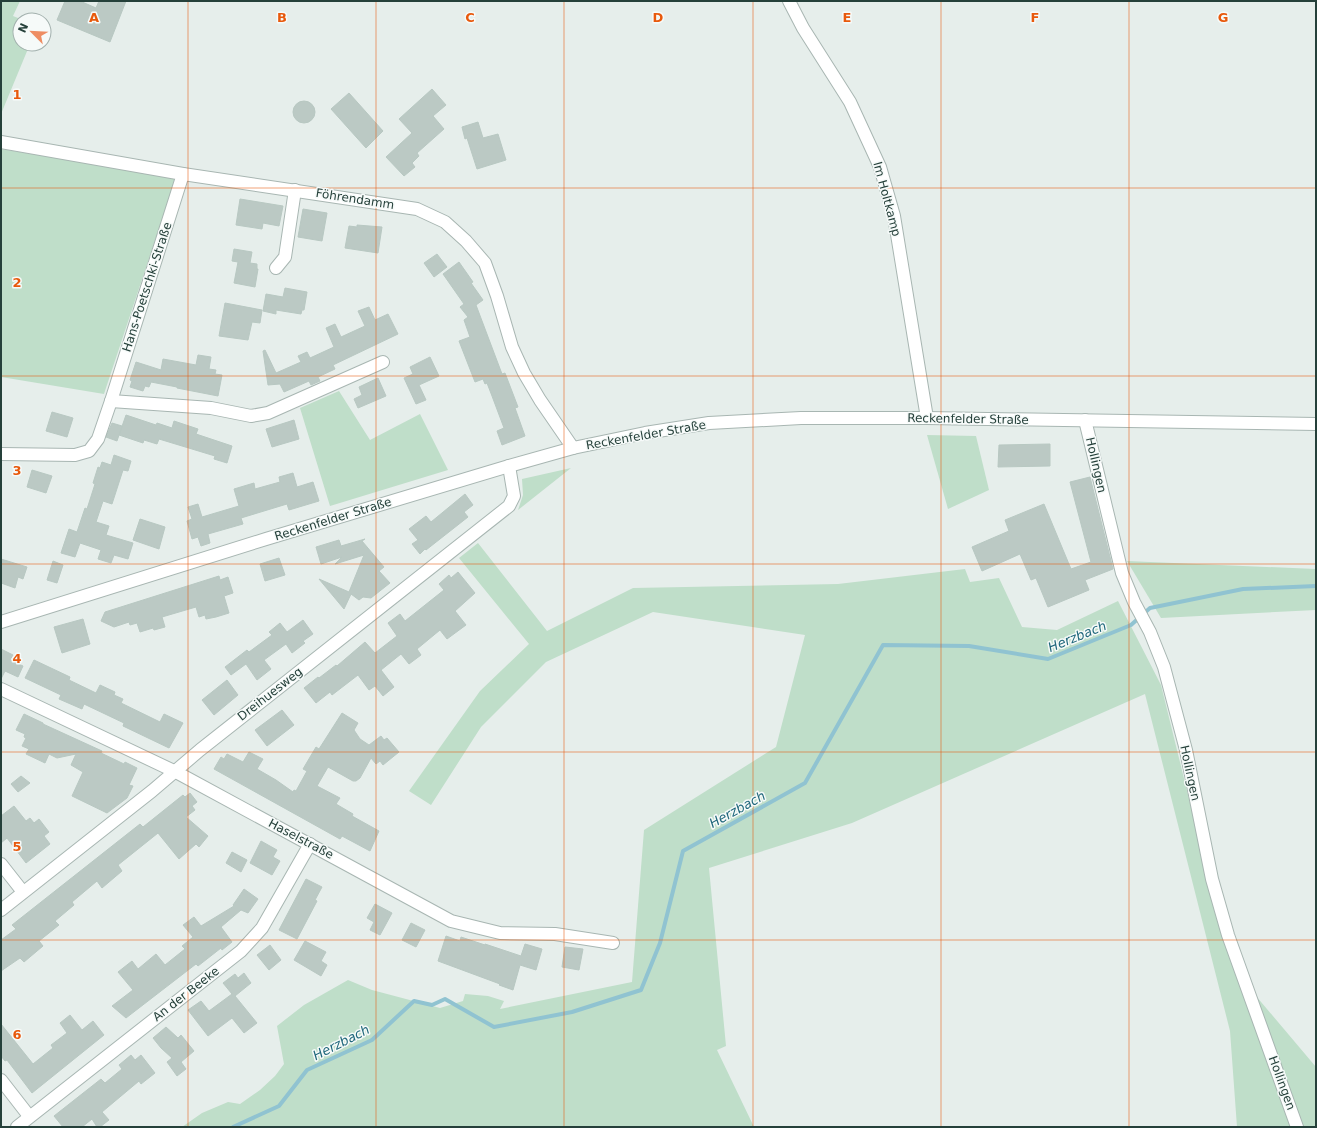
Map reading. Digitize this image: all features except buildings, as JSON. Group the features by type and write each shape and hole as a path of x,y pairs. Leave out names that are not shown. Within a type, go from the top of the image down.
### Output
{"street":[{"name":"Im Holtkamp","path":"789,1 850,102 880,167 894,216 927,418"},
{"name":"Föhrendamm","path":"1,142 184,174 417,209 446,222 466,241 485,263 497,296 512,347 540,400 573,448"},
{"name":"Hans-Poetschki-Straße","path":"1,454 75,454 89,451 98,438 184,174"},
{"path":"276,268 285,257 295,190"},
{"path":"111,401 211,408 251,416 268,413 383,362"},
{"name":"Reckenfelder Straße","path":"1,622 266,539 573,448 645,433 709,423 801,418 927,418 1316,424"},
{"name":"Hollingen","path":"1085,420 1122,573 1147,625 1164,667 1186,750 1212,879 1224,921 1297,1127"},
{"name":"Dreihuesweg","path":"1,910 176,772 200,750 509,506 514,496 509,466"},
{"name":"Haselstraße","path":"1,689 176,772 451,921 500,933 555,934 613,943"},
{"name":"An der Beeke","path":"17,1127 29,1116 241,951 262,928 310,844"},
{"path":"1,864 23,892"},
{"path":"1,1080 29,1116"}],"green space":[{"path":"1,1 20,1 15,12 12,12 12,52 27,52 1,114"},
{"path":"1,149 176,177 104,394 1,377"},
{"path":"339,391 370,440 420,414 448,470 330,506 300,408"},
{"path":"927,435 976,436 989,490 948,509"},
{"path":"571,468 518,510 523,495 522,479"},
{"path":"478,543 547,631 633,588 838,584 965,569 970,582 999,578 1022,627 1057,630 1118,601 1161,685 1208,876 1240,977 1316,1067 1316,1127 1237,1127 1230,1031 1145,694 852,823 709,868 726,1046 717,1050 754,1127 182,1127 202,1113 228,1102 240,1104 260,1090 275,1076 284,1064 277,1026 304,1005 348,980 372,990 440,1008 463,1001 465,994 488,996 504,1001 500,1009 632,982 644,830 776,747 805,635 653,612 546,662 481,727 431,805 409,791 480,691 529,644 459,558"},
{"path":"1127,561 1316,569 1316,610 1161,618"}],"waterway":[{"name":"Herzbach","path":"233,1127 279,1106 307,1070 372,1040 414,1001 432,1005 445,999 494,1027 572,1012 641,990 660,943 683,851 805,783 883,645 969,646 1048,659 1131,625 1150,608 1243,589 1316,586"}]}
